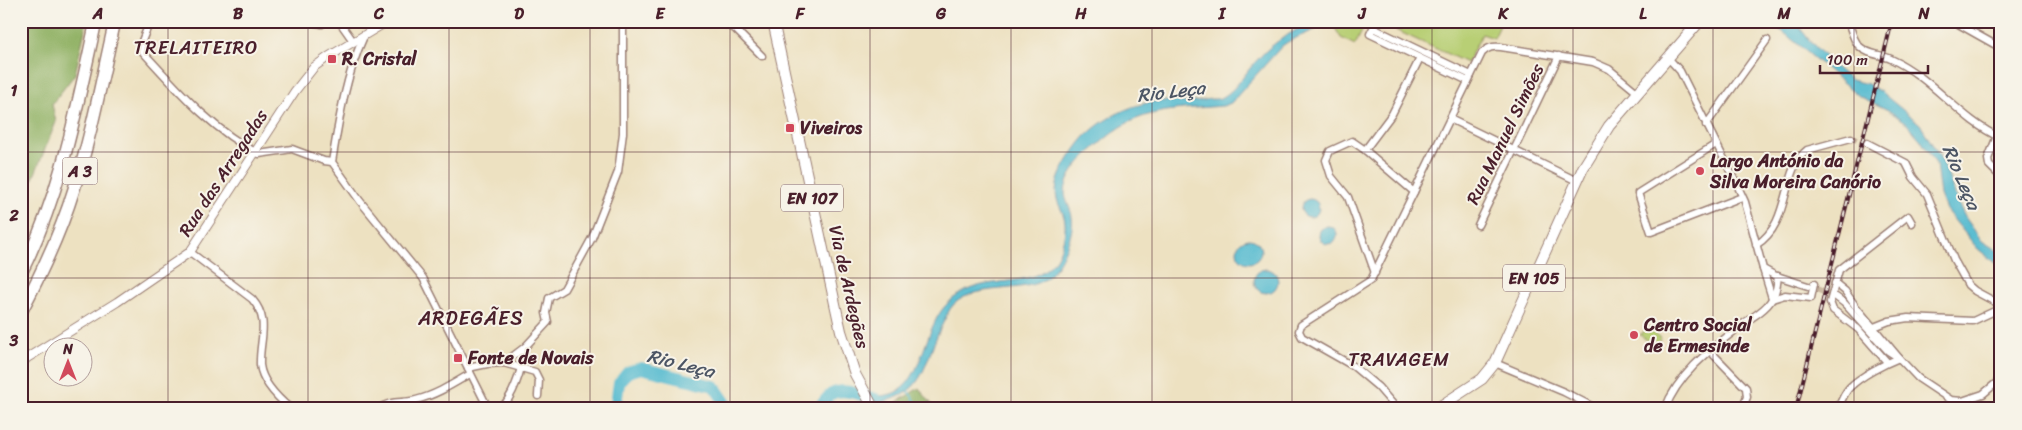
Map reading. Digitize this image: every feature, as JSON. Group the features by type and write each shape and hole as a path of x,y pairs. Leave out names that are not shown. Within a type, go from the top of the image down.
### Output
{"highway":[{"name":"A 3","path":"21,273 36,240 59,177 72,130 96,21"},
{"name":"A 3","path":"21,312 54,243 74,190 115,21"}],"main road":[{"name":"Via de Ardegães","path":"773,21 841,331 855,374 874,409"},
{"name":"EN 105","path":"1436,409 1482,379 1495,363 1577,181 1600,139 1700,21"}],"street":[{"path":"150,21 142,42 142,51 205,116 259,154 292,149 324,161 332,162"},
{"path":"308,21 322,24 325,21"},
{"path":"339,21 353,42"},
{"name":"Rua das Arregadas","path":"21,364 26,358 117,302 190,252 295,90 314,67 339,48 364,36 388,21"},
{"path":"504,363 526,347 548,322 546,313 548,298 564,289 592,238 618,172 623,133 623,21"},
{"path":"717,21 735,29 762,56"},
{"path":"1848,21 1858,46 1876,55 1890,58 1909,69 1975,124 1999,137 1988,159 1989,165 2001,177"},
{"path":"1953,21 2001,48"},
{"path":"1373,28 1470,78 1420,58 1370,34 1373,28"},
{"path":"364,36 357,51 340,111 332,162 360,201 423,278 487,409"},
{"path":"1706,125 1767,40"},
{"path":"1397,409 1378,387 1353,366 1302,337 1299,331 1301,325 1371,280 1482,53 1487,48 1494,46 1593,62 1609,69 1638,93"},
{"name":"Rua Manuel Simões","path":"1478,225 1559,56"},
{"path":"1365,150 1392,114 1420,58"},
{"path":"1669,59 1680,72 1742,197 1772,299"},
{"path":"1450,119 1577,181"},
{"path":"1756,245 1764,240 1777,223 1794,170 1802,154 1807,150 1851,138"},
{"path":"1375,273 1348,197 1331,176 1326,160 1330,151 1352,141 1414,192"},
{"path":"1867,142 1906,163 1913,177 1927,194 1954,260 1968,284 1975,291 2001,306"},
{"path":"1716,144 1638,193 1651,232 1742,197"},
{"path":"1887,362 1858,329 1844,320 1830,306 1839,270 1908,216 1912,223"},
{"path":"190,252 252,299 259,307 263,322 260,367 267,384 291,409"},
{"path":"1763,269 1776,276 1811,285 1811,298 1785,295 1772,299"},
{"path":"1769,286 1771,278 1776,276"},
{"path":"1665,409 1670,397 1685,375 1710,350 1767,306 1772,299 1776,276"},
{"path":"1835,283 1845,291 1856,307 1918,378 1946,396 1957,402 1983,394 2001,379"},
{"path":"1836,297 1844,303 1888,351 1899,358"},
{"path":"1874,326 1888,321 1908,318 1973,321 2001,306"},
{"path":"501,409 511,394 526,347"},
{"path":"1710,350 1746,388 1747,397 1742,409"},
{"path":"1838,409 1849,388 1887,362 1899,358"},
{"path":"379,409 395,400 402,402 416,400 441,391 469,371 487,364 504,363 534,372 539,380 538,396"},
{"path":"1495,363 1564,392 1597,409"}],"green space":[{"path":"21,21 87,21 75,74 52,104 56,122 21,208"},
{"path":"1334,21 1367,21 1355,45 1341,38 1332,23"},
{"path":"1376,21 1502,21 1494,38 1482,34 1467,63"},
{"path":"1647,326 1661,338 1655,346 1640,335"},
{"path":"919,388 933,406 938,409 886,409"}],"water":[{"path":"1314,21 1329,21 1282,46 1231,103 1223,106 1172,110 1147,115 1124,125 1101,143 1080,162 1073,171 1066,186 1065,195 1072,217 1072,231 1064,254 1052,273 1032,285 978,292 954,304 941,327 919,379 902,395 871,404 865,394 885,395 899,390 910,380 918,366 937,317 947,304 960,294 973,288 1027,278 1039,273 1054,262 1060,250 1065,229 1065,222 1056,195 1058,182 1062,170 1073,153 1091,131 1107,119 1127,109 1147,103 1157,101 1196,102 1223,97 1233,89 1271,47 1291,33"},
{"path":"1754,21 1792,21 1796,23 1835,67 1851,80 1868,84 1881,92 1920,124 1944,164 1965,217 1982,241 2001,253 2001,265 1996,264 1977,248 1946,210 1940,195 1936,164 1920,139 1906,123 1888,110 1859,96 1782,31 1768,24"},
{"path":"1310,199 1316,202 1319,208 1316,214 1310,217 1304,214 1301,208 1304,202"},
{"path":"1324,226 1332,226 1337,231 1335,242 1324,244 1319,239 1319,231"},
{"path":"1249,239 1258,242 1261,251 1258,260 1249,263 1240,260 1237,251 1240,242"},
{"path":"1261,269 1271,269 1278,276 1278,286 1271,293 1261,293 1254,286 1254,276"}],"waterway":[{"name":"Rio Leça","path":"610,409 616,404 619,383 628,372 641,368 714,386 725,402 726,409"},
{"name":"Rio Leça","path":"818,409 829,396 839,391 852,392 876,399"},
{"path":"908,391 921,409"}],"tunnel":[{"path":"1851,138 1867,143"},
{"path":"1809,286 1836,297"}],"railway":[{"path":"1796,409 1892,21"},
{"path":"1978,409 2001,400"}],"place":[{"name":"R. Cristal","path":"332,59"},
{"name":"Viveiros","path":"790,128"},
{"name":"Largo António da Silva Moreira Canório","path":"1700,171"},
{"name":"Centro Social de Ermesinde","path":"1634,335"},
{"name":"Fonte de Novais","path":"458,358"}],"district":[{"name":"TRELAITEIRO","path":"196,47"},
{"name":"ARDEGÃES","path":"471,318"},
{"name":"TRAVAGEM","path":"1399,359"}]}
